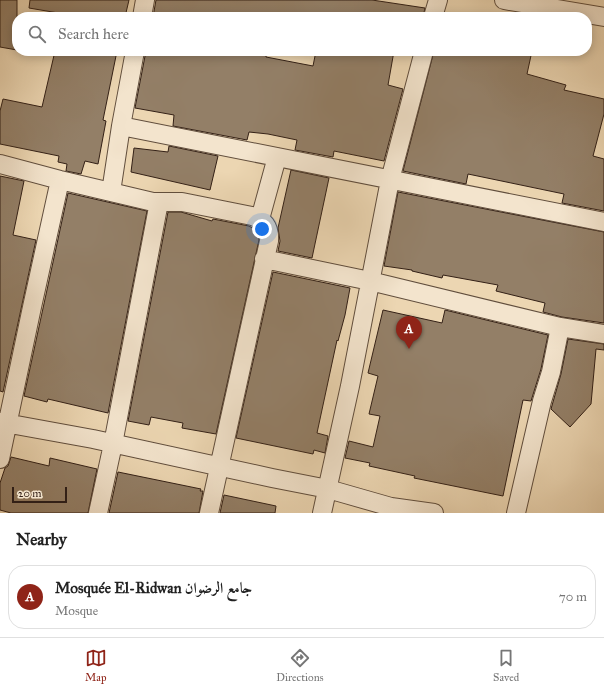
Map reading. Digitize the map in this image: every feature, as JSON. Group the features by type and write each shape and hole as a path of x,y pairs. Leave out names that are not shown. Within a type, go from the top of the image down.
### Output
{"street":[{"path":"143,12 145,0"},
{"path":"434,12 438,0"},
{"path":"504,0 575,12"},
{"path":"592,15 604,17"},
{"path":"111,192 134,56"},
{"path":"322,513 390,180 423,56"},
{"path":"121,126 604,222"},
{"path":"260,219 277,157"},
{"path":"0,164 111,192 159,202 182,202 260,219 266,224 270,232 209,513"},
{"path":"0,459 4,423 32,307 60,180"},
{"path":"98,513 113,444 159,202"},
{"path":"264,259 370,281 560,327 604,334"},
{"path":"516,513 542,402 552,372 560,327"},
{"path":"4,423 328,489 391,507 434,513"}],"building":[{"path":"0,0 17,0 17,12 12,12 12,49 0,47"},
{"path":"30,0 129,0 126,12 53,12 29,8"},
{"path":"156,0 372,0 425,8 424,12 154,12"},
{"path":"54,56 116,56 103,120 106,121 98,164 85,161 81,174 66,171 67,164 58,162 59,156 0,144 0,111 3,99 42,107"},
{"path":"145,56 266,56 313,66 315,56 393,56 388,85 403,89 384,161 334,151 333,157 295,150 297,140 268,134 249,132 247,140 173,126 174,115 135,108"},
{"path":"433,56 531,56 527,74 566,85 564,90 604,99 604,114 593,156 604,159 604,211 562,203 564,194 468,174 466,184 403,171"},
{"path":"169,146 218,156 210,190 131,172 134,148 168,152"},
{"path":"291,170 329,178 312,258 278,251 280,241 278,228"},
{"path":"0,176 24,181 13,235 36,240 3,392 0,391"},
{"path":"398,192 604,232 604,323 562,317 543,312 545,303 496,291 498,285 443,275 442,278 412,270 384,266"},
{"path":"68,193 147,211 108,413 48,399 47,402 24,396"},
{"path":"168,212 181,212 212,221 213,219 249,226 256,230 258,234 259,240 216,434 182,428 183,423 151,417 149,425 128,421"},
{"path":"273,272 350,288 317,433 328,436 325,453 314,450 313,454 236,438"},
{"path":"383,310 442,323 445,310 548,335 541,369 531,401 523,400 503,496 414,478 415,476 369,466 370,463 345,458 349,441 373,447 380,416 369,414 378,376 368,373"},
{"path":"568,339 604,344 604,350 596,349 591,404 570,427 551,409 561,374"},
{"path":"11,457 49,466 50,458 97,469 88,513 11,513 0,510 0,483 5,468 8,466"},
{"path":"118,472 201,489 200,491 203,491 199,513 109,513"},
{"path":"224,495 276,506 275,513 220,513"}],"place":[{"name":"Mosquée El-Ridwan جامع الرضوان","path":"409,349"}]}
